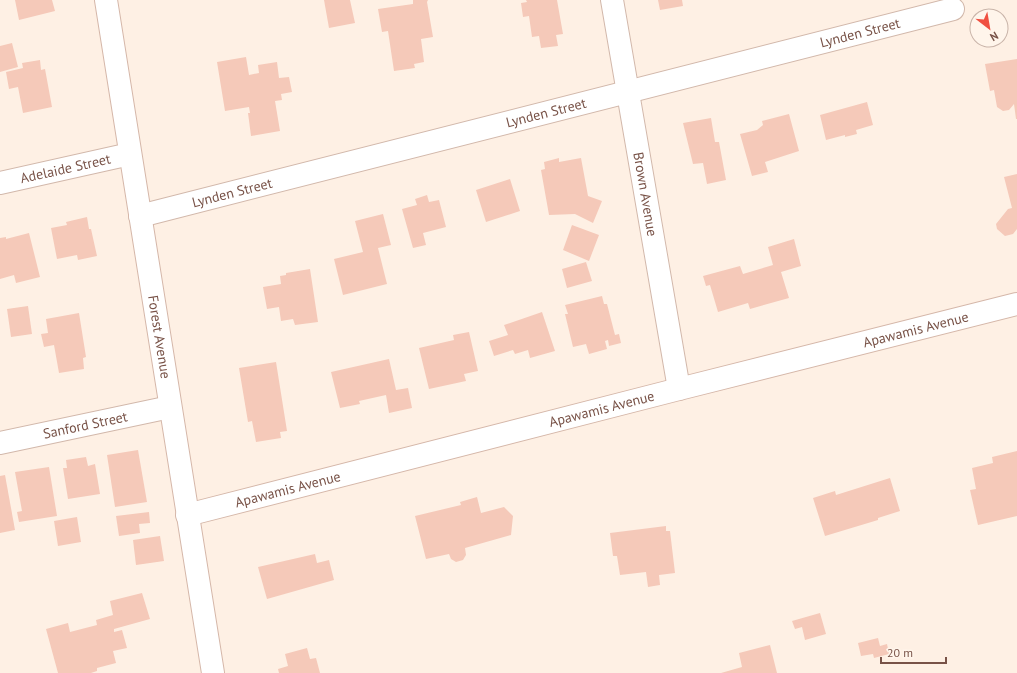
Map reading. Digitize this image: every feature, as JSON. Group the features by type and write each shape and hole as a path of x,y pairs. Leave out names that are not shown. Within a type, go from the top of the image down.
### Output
{"street":[{"name":"Forest Avenue","path":"106,0 213,673"},
{"name":"Brown Avenue","path":"612,0 679,388"},
{"name":"Lynden Street","path":"140,216 953,9"},
{"name":"Adelaide Street","path":"0,182 130,154"},
{"name":"Apawamis Avenue","path":"187,515 679,388 1017,304"},
{"name":"Sanford Street","path":"0,443 170,407"}],"building":[{"path":"15,0 52,0 55,11 19,20"},
{"path":"324,0 350,0 355,23 329,28"},
{"path":"413,0 428,0 427,2 433,37 421,39 424,62 414,64 415,68 394,71 388,31 382,32 378,9 413,4"},
{"path":"526,0 557,0 563,34 556,35 558,46 541,48 539,36 532,37 529,16 523,17 521,3 527,2"},
{"path":"658,0 682,0 683,6 660,10"},
{"path":"12,43 18,67 0,72 0,46"},
{"path":"246,57 249,75 259,73 258,65 277,62 279,78 289,77 292,92 281,94 282,100 275,101 280,131 251,136 248,113 250,113 249,107 225,111 217,62"},
{"path":"1017,59 1016,119 1014,104 1009,110 1003,111 997,107 994,90 990,91 985,64"},
{"path":"40,60 41,70 45,69 52,107 23,113 18,87 9,89 6,72 23,68 22,63"},
{"path":"867,102 873,125 856,130 857,134 845,137 845,135 826,140 820,115"},
{"path":"789,114 799,151 765,162 768,172 752,176 740,134 757,130 763,125 762,121"},
{"path":"711,118 715,142 719,142 726,180 707,184 703,163 693,164 683,123"},
{"path":"559,158 559,162 581,158 588,196 602,201 593,223 575,214 549,215 541,170 545,169 544,162"},
{"path":"1017,174 1017,229 1013,234 1005,236 997,229 996,224 1008,209 1012,208 1004,177"},
{"path":"510,179 520,211 486,222 476,190"},
{"path":"427,195 429,202 439,200 446,227 423,233 426,245 413,248 402,209 417,205 415,199"},
{"path":"383,214 391,245 378,248 387,284 343,295 334,259 363,252 355,221"},
{"path":"87,217 97,256 78,260 77,255 57,259 51,228 67,225 66,222"},
{"path":"572,225 599,235 589,261 563,250"},
{"path":"29,233 40,277 16,283 14,275 0,279 0,238 6,237 6,239"},
{"path":"794,239 801,266 781,272 789,298 750,309 748,303 718,312 710,285 706,286 703,276 740,266 743,274 773,265 768,247"},
{"path":"586,262 592,281 567,288 562,269"},
{"path":"310,269 318,322 295,325 293,319 281,321 279,307 267,309 263,287 281,284 280,276 286,275 286,273"},
{"path":"602,296 604,304 607,304 615,335 619,334 621,343 609,346 608,340 605,341 607,349 589,354 586,344 573,347 565,314 568,314 565,305"},
{"path":"28,306 32,334 11,337 7,309"},
{"path":"542,312 555,351 530,358 528,350 515,354 513,350 494,356 489,341 508,335 504,325"},
{"path":"79,313 86,357 83,358 84,369 59,373 54,345 44,347 41,334 48,333 46,319"},
{"path":"469,332 478,371 464,374 466,381 429,389 419,348 454,340 453,335"},
{"path":"389,359 396,390 408,388 412,408 389,413 386,395 359,401 360,404 340,408 331,372"},
{"path":"276,362 287,431 280,432 281,438 256,442 252,421 248,422 239,368"},
{"path":"138,450 147,502 115,507 107,455"},
{"path":"1017,451 1017,516 978,525 970,490 976,489 972,468 993,463 992,457"},
{"path":"86,457 88,466 95,464 100,494 68,499 63,468 67,468 66,460"},
{"path":"49,467 57,516 19,522 17,512 22,511 15,472"},
{"path":"5,475 15,530 0,533 0,476"},
{"path":"890,478 900,511 878,518 878,520 825,536 813,498 835,491 836,495"},
{"path":"477,497 481,513 504,507 513,516 511,535 465,548 466,555 463,560 456,562 451,559 449,554 426,559 415,516 461,505 460,502"},
{"path":"149,512 150,523 139,524 140,533 119,536 116,516"},
{"path":"77,517 81,542 58,546 54,521"},
{"path":"666,526 666,531 670,531 675,573 659,575 660,585 648,587 646,572 620,575 617,556 613,556 610,533"},
{"path":"160,536 164,561 136,565 133,540"},
{"path":"315,554 317,563 329,560 334,580 267,599 258,567"},
{"path":"142,593 150,619 114,629 114,632 122,630 127,648 113,651 116,663 97,668 97,671 91,673 58,673 46,629 68,623 70,632 97,625 96,620 113,615 110,601"},
{"path":"820,613 826,634 805,640 802,627 795,629 792,621"},
{"path":"878,638 880,646 887,644 889,654 874,658 873,654 861,656 858,643"},
{"path":"770,645 777,673 721,673 742,667 739,653"},
{"path":"307,648 310,659 316,658 320,673 279,673 278,669 288,666 285,654"}]}
